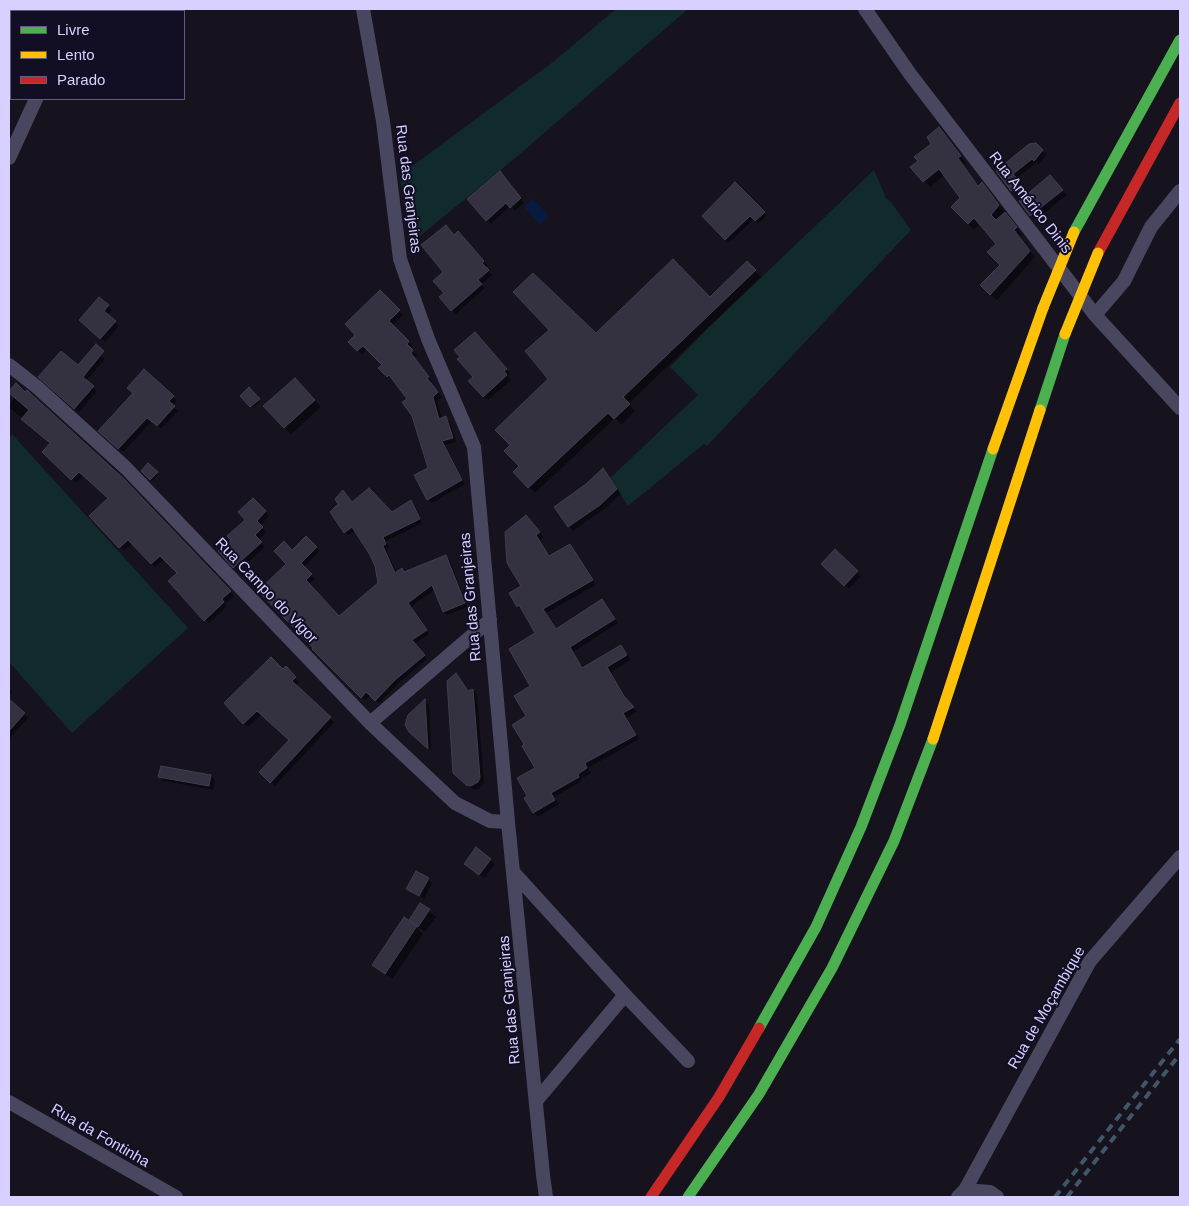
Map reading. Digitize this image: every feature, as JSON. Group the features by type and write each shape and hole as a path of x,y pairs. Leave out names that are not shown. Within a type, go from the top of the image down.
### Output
{"highway":[{"path":"651,1197 719,1097 816,927 861,827 900,725 977,494 1043,308 1074,232 1180,40"},
{"path":"688,1197 759,1094 832,968 894,841 936,731 1065,334 1098,252 1180,103"}],"street":[{"name":"Rua das Granjeiras","path":"363,9 383,121 400,259 428,338 474,447 508,822 546,1197"},
{"name":"Rua Américo Dinis","path":"865,9 910,74 1095,315 1180,408"},
{"path":"9,158 36,100"},
{"path":"1095,315 1124,281 1151,227 1180,191"},
{"name":"Rua Campo do Vigor","path":"9,365 37,387 126,468 370,723 455,803 490,821 508,822"},
{"path":"370,723 490,620"},
{"name":"Rua de Moçambique","path":"961,1194 1090,961 1180,857"},
{"path":"514,873 688,1061"},
{"path":"536,1101 625,995"},
{"name":"Rua da Fontinha","path":"9,1102 176,1197"},
{"path":"961,1194 990,1192 997,1197"}],"green space":[{"path":"616,9 688,9 514,159 409,245 400,175 553,62"},
{"path":"874,170 886,198 911,230 707,446 704,444 628,506 610,478 698,395 670,367 707,329"},
{"path":"12,434 188,628 72,733 9,662 9,438"}],"water":[{"path":"533,198 549,216 540,225 524,207"}],"building":[{"path":"939,127 961,156 958,158 978,186 982,182 999,205 991,215 996,220 1005,212 1017,227 1014,230 1030,251 990,295 980,285 1000,265 987,252 996,244 974,218 968,224 951,207 960,198 939,169 923,182 910,167 918,161 914,157 931,144 927,137"},
{"path":"1036,143 1043,150 1034,161 1032,159 1013,174 1019,181 1011,191 996,171 1029,144"},
{"path":"500,171 521,198 510,208 506,203 486,221 467,199"},
{"path":"1050,175 1063,190 1030,216 1019,201"},
{"path":"735,182 765,212 755,221 750,216 725,240 702,216"},
{"path":"446,225 454,235 458,231 484,261 482,263 489,270 478,280 482,284 451,311 439,297 444,293 433,281 443,272 421,245"},
{"path":"673,259 710,297 747,261 756,270 623,397 630,404 614,419 608,413 528,488 513,472 519,466 504,451 510,445 495,430 548,379 525,351 549,330 513,292 533,273 596,333"},
{"path":"380,290 400,310 389,321 409,341 407,344 413,350 411,353 438,392 433,397 439,419 446,416 453,438 442,441 462,480 427,500 414,475 428,468 412,416 402,402 407,399 389,375 387,377 378,368 382,365 363,346 357,351 348,342 355,335 345,324"},
{"path":"99,297 109,305 104,311 116,321 100,339 79,320"},
{"path":"475,332 507,369 504,371 507,375 483,397 468,381 473,377 457,359 460,357 454,350"},
{"path":"96,344 104,351 83,377 94,386 74,409 38,377 61,351 78,365"},
{"path":"144,369 174,396 169,401 175,406 157,426 147,418 118,449 98,431 133,393 127,388"},
{"path":"295,378 315,400 284,428 263,406"},
{"path":"16,383 25,392 27,390 124,479 231,591 222,599 224,602 204,621 168,581 177,573 160,556 151,564 128,540 119,548 89,516 108,498 79,472 71,480 42,452 50,443 21,419 29,410 9,393"},
{"path":"249,387 260,399 250,407 240,396"},
{"path":"148,463 158,472 150,480 141,471"},
{"path":"603,468 617,489 600,505 568,527 554,507 586,484"},
{"path":"369,488 392,512 411,500 420,519 383,537 386,544 383,546 395,573 402,568 404,572 446,555 465,603 443,612 432,585 408,603 427,630 412,640 425,655 395,680 375,701 366,692 361,698 258,591 286,564 274,551 284,541 292,550 306,536 317,547 301,563 312,574 306,580 339,616 378,583 375,566 370,555 352,527 344,533 330,512 338,504 335,499 343,490 352,502"},
{"path":"253,498 266,511 257,521 263,527 255,535 262,542 233,568 218,551 231,540 227,536 245,520 238,512"},
{"path":"526,515 540,532 536,535 549,556 570,544 593,580 543,609 556,629 602,599 615,619 570,647 582,668 621,645 627,655 607,667 624,696 634,707 623,713 636,735 585,763 587,768 578,774 579,777 551,793 555,800 533,813 524,798 527,796 517,778 535,768 522,746 524,744 512,725 526,716 514,696 530,686 509,649 535,633 519,605 517,607 509,593 521,586 507,563 505,532"},
{"path":"835,549 858,571 844,586 821,564"},
{"path":"271,657 283,669 286,666 296,677 292,681 331,717 270,783 259,772 289,740 257,711 243,724 224,703"},
{"path":"456,673 468,691 473,689 480,778 478,782 471,786 466,785 453,773 447,681"},
{"path":"9,699 25,713 9,731"},
{"path":"425,699 428,749 409,732 405,725 408,715"},
{"path":"161,766 211,775 209,786 158,777"},
{"path":"476,847 491,859 479,875 464,864"},
{"path":"416,871 429,878 419,896 406,889"},
{"path":"420,903 430,909 418,927 409,920"},
{"path":"404,917 417,926 385,974 372,965"}],"railway":[{"path":"1055,1197 1180,1039"},
{"path":"1067,1197 1180,1054"}],"traffic: fast":[{"path":"1074,232 1180,40"},
{"path":"1040,410 1065,334"},
{"path":"759,1028 816,927 861,827 900,725 993,449"},
{"path":"688,1197 759,1094 832,968 894,841 933,739"}],"traffic: slow":[{"path":"1043,308 1074,232"},
{"path":"1065,334 1098,253"},
{"path":"993,449 1043,308"},
{"path":"933,739 1040,410"}],"traffic: jam":[{"path":"1098,253 1180,103"},
{"path":"651,1197 719,1097 759,1028"}]}
